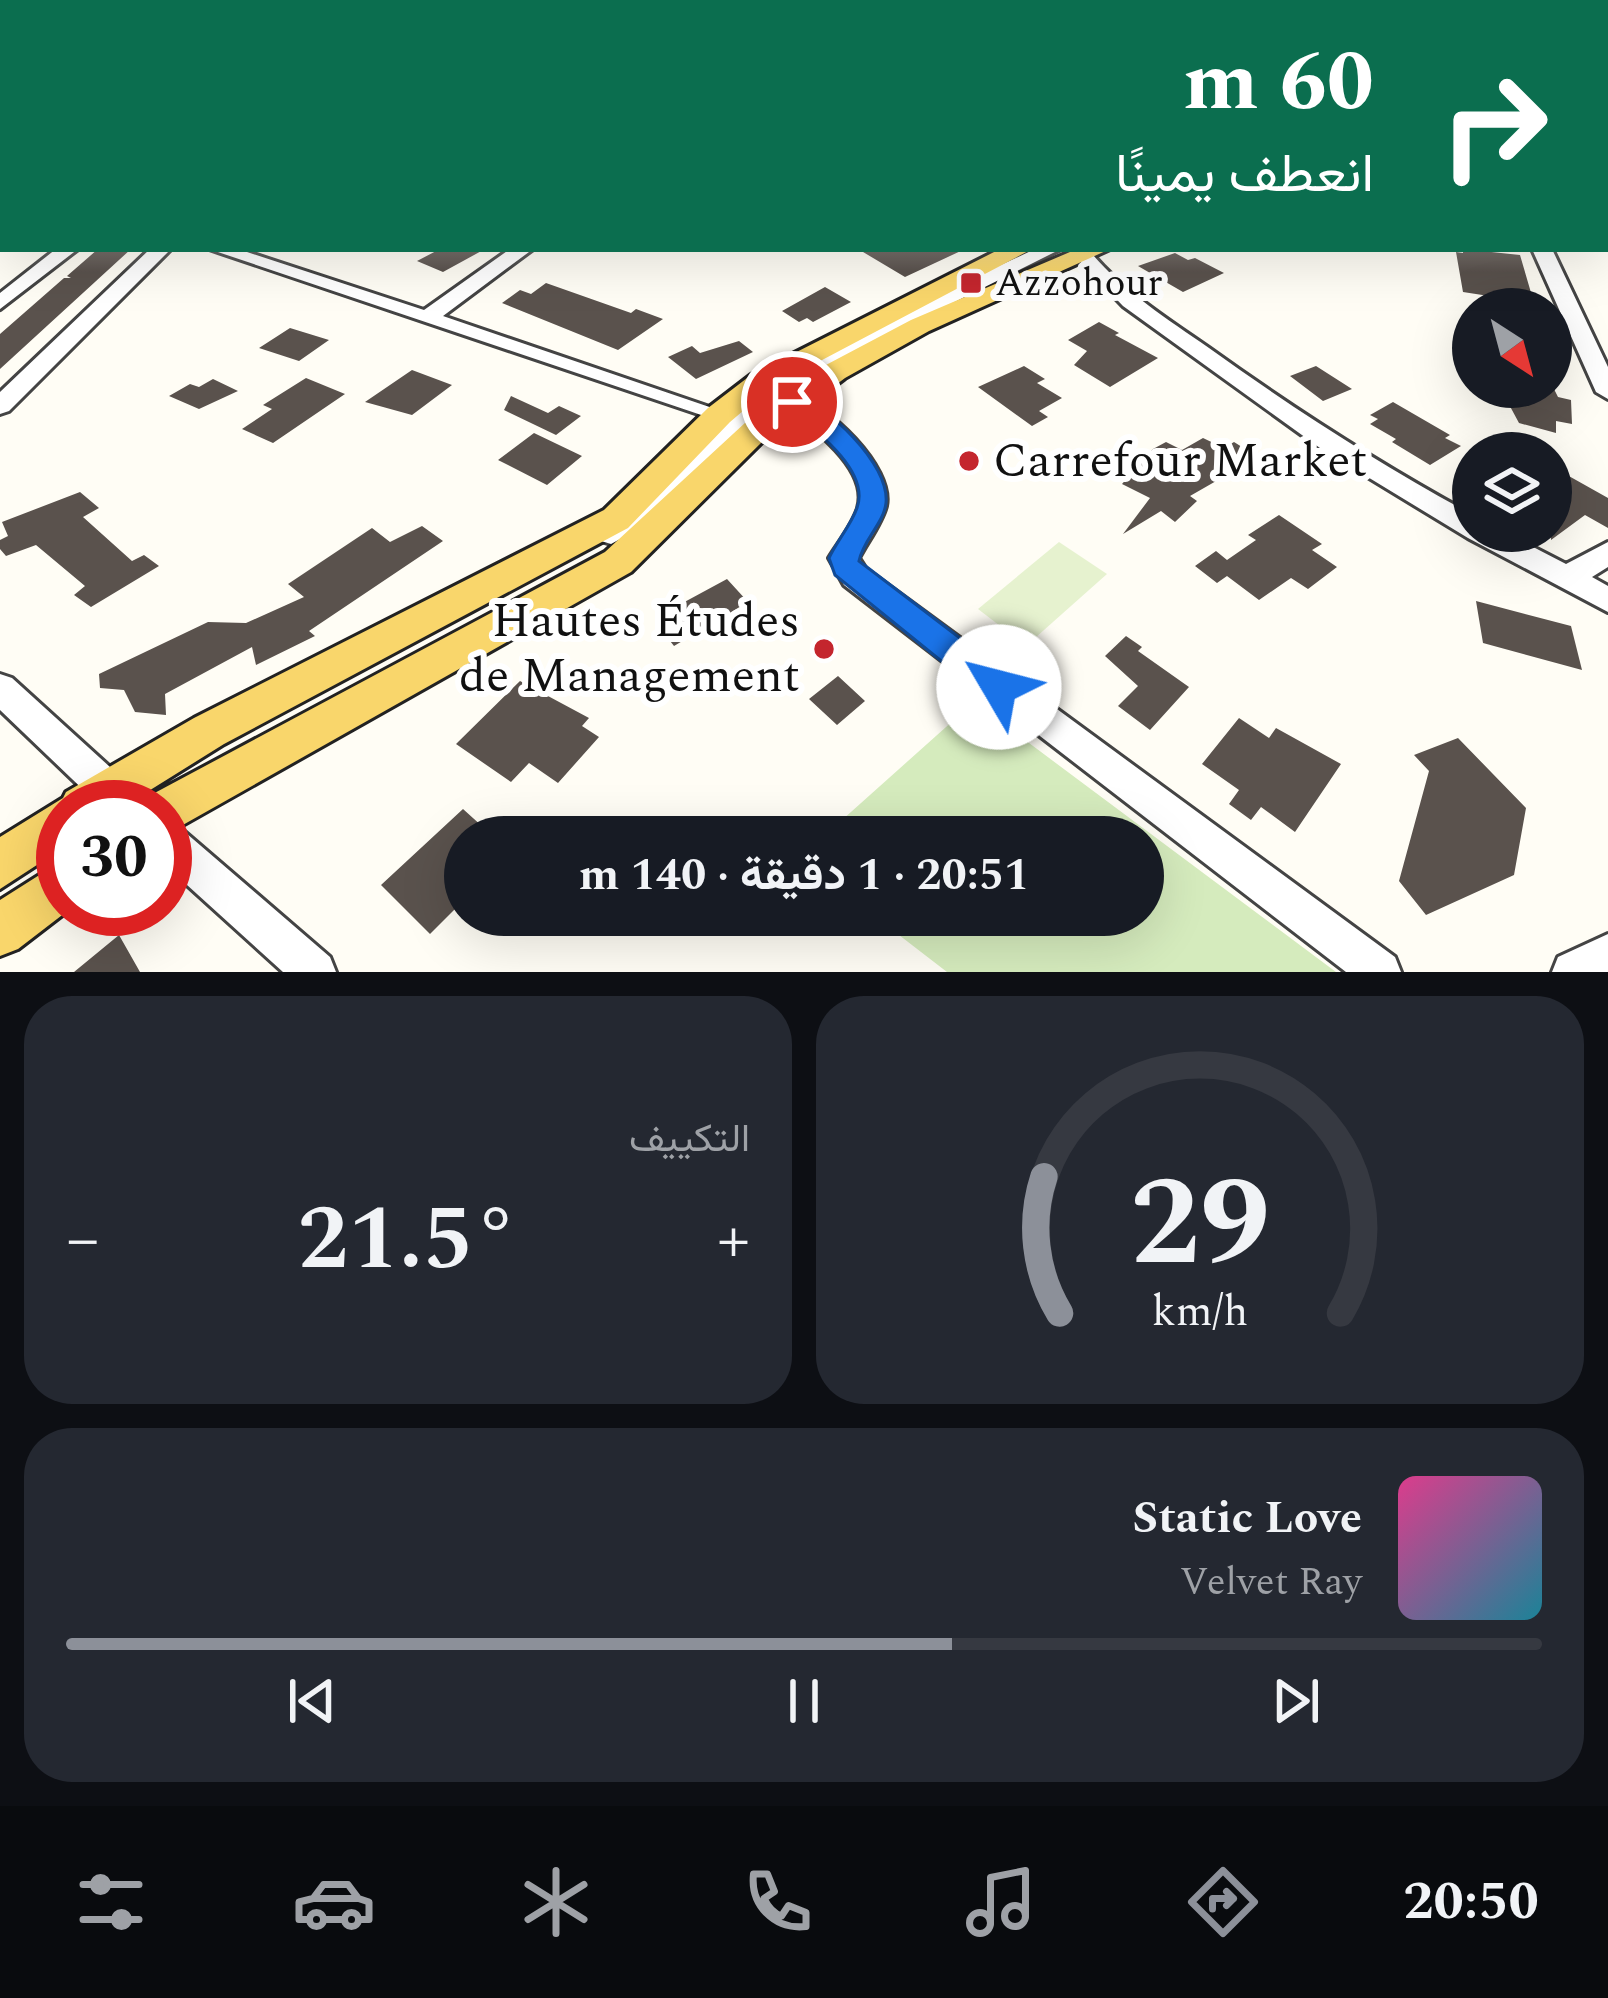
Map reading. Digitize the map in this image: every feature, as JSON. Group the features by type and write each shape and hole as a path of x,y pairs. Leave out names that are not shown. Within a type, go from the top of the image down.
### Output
{"main road":[{"path":"148,780 616,519 719,416 761,382 1014,252"},
{"path":"192,796 617,562 654,535 757,429 792,402 869,352 1071,252"},
{"path":"0,865 36,839"},
{"path":"0,932 36,905"}],"street":[{"path":"0,303 64,252"},
{"path":"0,406 158,252"},
{"path":"228,252 719,416"},
{"path":"427,318 520,252"},
{"path":"151,780 588,549 643,514 767,392 816,362 1070,252"},
{"path":"1077,252 1231,376 1452,515"},
{"path":"1543,252 1608,392"},
{"path":"792,402 837,431 872,489 872,508 844,558 855,577 1380,972"},
{"path":"1516,552 1608,601"},
{"path":"1565,579 1608,553"},
{"path":"0,688 88,780"},
{"path":"0,885 36,859"},
{"path":"192,865 315,972"},
{"path":"0,905 36,879"},
{"path":"1573,972 1608,955"}],"green space":[{"path":"1059,542 1107,574 1026,646 978,609"},
{"path":"974,702 1127,816 846,816"},
{"path":"1164,844 1336,972 947,972 900,936 1164,936"}],"building":[{"path":"95,252 128,252 0,369 0,334 64,278 71,278 67,276"},
{"path":"434,252 480,252 443,272 417,261"},
{"path":"863,252 959,252 905,277"},
{"path":"1456,252 1520,255 1530,288 1462,288"},
{"path":"1175,253 1224,273 1183,292 1138,266"},
{"path":"546,283 631,313 636,309 663,319 618,350 502,303 520,290 531,294"},
{"path":"825,287 851,302 813,322 807,318 799,322 782,311"},
{"path":"1099,322 1158,358 1110,387 1074,365 1087,351 1068,340"},
{"path":"290,328 329,340 299,361 259,348"},
{"path":"739,341 753,352 696,379 668,357 692,346 700,353"},
{"path":"1024,366 1045,379 1037,383 1062,398 1039,411 1048,417 1032,426 978,387"},
{"path":"1316,366 1352,389 1323,401 1290,376"},
{"path":"412,370 452,385 412,415 365,402"},
{"path":"306,378 345,394 273,443 242,429 272,409 263,405"},
{"path":"213,379 238,391 199,409 169,396 190,384 199,387"},
{"path":"511,396 548,413 559,406 581,416 556,435 504,410"},
{"path":"1393,402 1450,435 1445,438 1452,442 1452,452 1430,465 1370,424 1378,419 1370,415"},
{"path":"1511,408 1571,408 1572,424 1556,421 1556,432 1519,423"},
{"path":"534,433 582,456 547,485 498,460"},
{"path":"1203,438 1224,448 1234,442 1258,457 1190,496 1197,501 1175,522 1161,511 1123,534 1150,498 1122,484 1153,449 1166,442 1182,450"},
{"path":"1572,478 1608,498 1608,528 1585,515 1572,525"},
{"path":"80,492 99,508 83,517 132,561 144,555 159,566 91,607 74,595 85,586 36,545 6,556 0,549 0,540 8,536 2,522"},
{"path":"1279,515 1322,544 1312,550 1337,567 1308,589 1291,578 1259,600 1227,576 1217,583 1195,566 1216,551 1227,560 1256,540 1248,535"},
{"path":"422,526 443,541 309,631 315,636 256,665 252,647 165,694 166,715 135,712 124,690 100,688 99,674 208,622 246,623 304,597 288,584 372,528 390,542"},
{"path":"727,579 748,602 674,646 663,632 677,624 666,612"},
{"path":"1476,601 1571,626 1582,670 1483,643"},
{"path":"1126,636 1142,647 1138,651 1189,687 1150,730 1118,706 1138,686 1105,656"},
{"path":"838,676 865,701 837,725 809,699"},
{"path":"520,681 589,718 582,726 599,737 558,783 529,763 511,782 456,744"},
{"path":"1239,718 1269,738 1276,728 1341,764 1295,832 1261,807 1251,820 1229,804 1239,790 1202,764"},
{"path":"1458,738 1526,808 1514,875 1426,915 1399,881 1429,771 1414,755"},
{"path":"444,827 444,920 430,934 381,885"},
{"path":"120,936 140,972 74,972"}],"place":[{"name":"Azzohour","path":"971,283"},
{"name":"Carrefour Market","path":"969,461"},
{"name":"Hautes Études de Management","path":"824,649"}],"route":[{"path":"792,402 837,431 872,489 872,508 851,540 844,558 846,567 884,602 999,687"}]}
